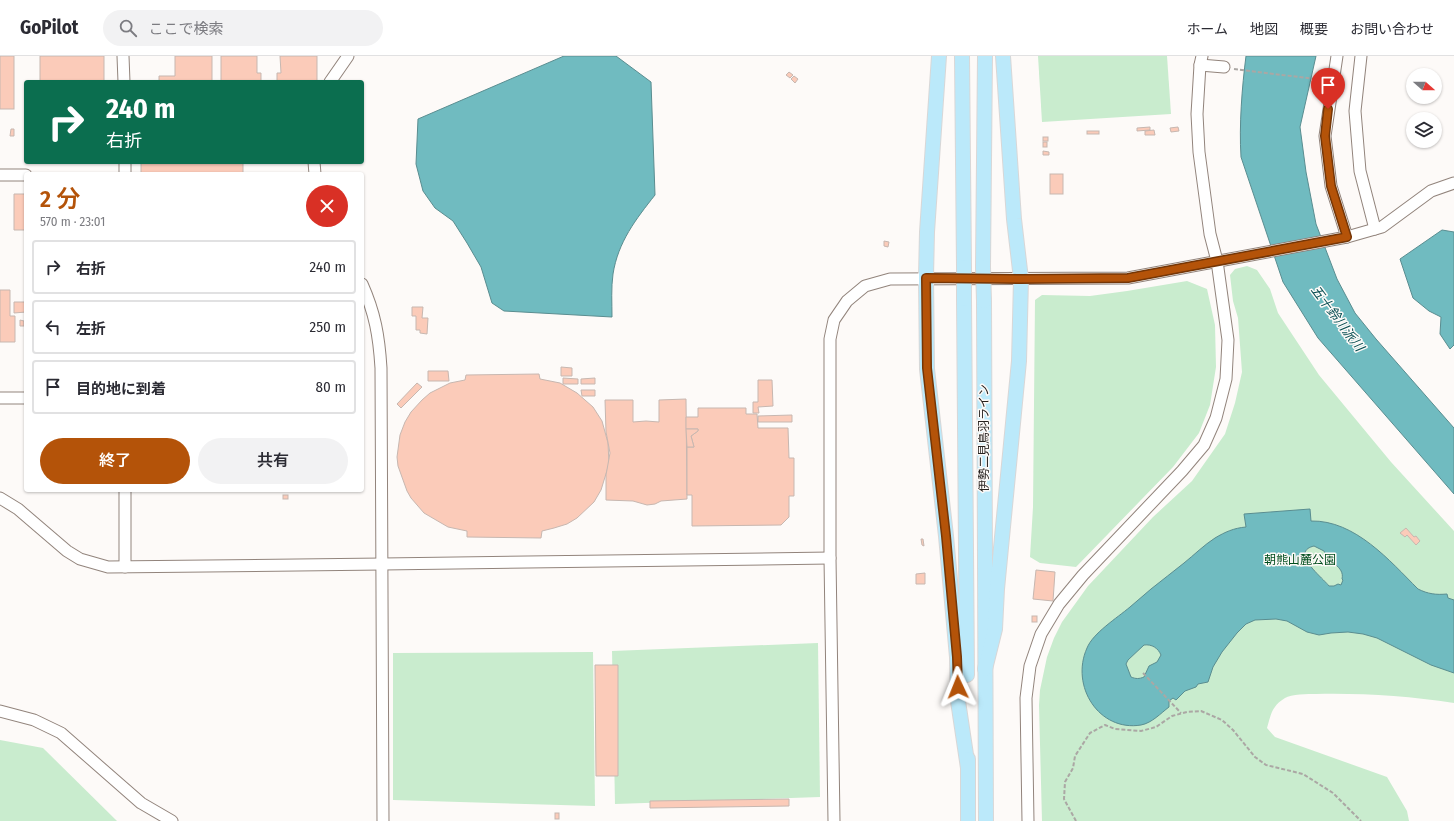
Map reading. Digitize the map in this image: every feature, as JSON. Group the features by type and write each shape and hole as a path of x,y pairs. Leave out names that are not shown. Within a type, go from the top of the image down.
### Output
{"main road":[{"path":"939,56 927,232 927,368 946,536 957,657 958,701 968,768"},
{"name":"伊勢二見鳥羽ライン","path":"962,56 968,821"},
{"name":"伊勢二見鳥羽ライン","path":"985,56 983,267 986,821"},
{"path":"985,669 995,629 998,582 1019,361 1021,279 1014,219 1003,56"}],"street":[{"path":"123,56 124,80"},
{"path":"331,80 348,56"},
{"path":"1337,56 1325,136 1331,186 1347,237"},
{"path":"1361,56 1354,111 1360,171 1375,229"},
{"path":"1028,821 1026,698 1030,666 1041,634 1058,604 1083,575 1182,471 1204,444 1216,418 1226,379 1228,340 1217,261 1210,234 1199,152 1197,114 1201,61 1224,67"},
{"path":"0,175 24,175"},
{"path":"834,821 830,558 830,339 834,320 847,301 865,286 890,279 1128,278 1347,237 1382,226 1431,191 1454,183"},
{"path":"364,289 373,309 380,346 381,368 383,821"},
{"path":"0,398 24,398"},
{"path":"125,492 125,567"},
{"path":"0,498 18,509 66,551 80,560 108,567 830,558"},
{"path":"0,711 34,720 61,733 141,803 172,821"}],"path":[{"path":"1224,67 1332,82"},
{"path":"1143,673 1181,714"},
{"path":"1076,821 1064,799 1065,782 1072,768 1075,756 1090,734 1105,725 1116,729 1141,731 1156,727 1172,716 1201,711 1222,720 1233,730 1255,757 1266,765 1303,774 1334,793 1361,821"}],"green space":[{"path":"1038,56 1167,56 1171,114 1042,122"},
{"name":"朝熊山麓公園","path":"1247,266 1257,270 1270,289 1278,313 1319,375 1391,462 1454,531 1454,703 1420,698 1350,694 1304,694 1285,698 1277,704 1271,714 1267,728 1275,737 1387,777 1407,811 1409,821 1042,821 1039,705 1040,690 1047,657 1054,638 1062,622 1088,586 1153,517 1192,481 1225,434 1235,403 1242,372 1238,318 1233,301 1230,275 1235,269"},
{"path":"1187,281 1207,289 1215,325 1216,367 1210,405 1199,433 1173,467 1076,567 1040,563 1030,557 1033,507 1035,300 1042,295 1090,296"},
{"path":"818,643 820,797 615,804 612,651"},
{"path":"593,652 595,806 393,800 393,653"},
{"path":"0,740 43,748 117,821 0,821"}],"water":[{"path":"564,56 616,56 651,82 655,195 641,213 623,241 615,262 612,279 612,317 504,311 492,303 481,267 453,221 435,208 423,191 416,164 418,119"},
{"name":"五十鈴川派川","path":"1246,56 1316,56 1300,127 1306,172 1316,224 1337,279 1355,313 1454,428 1454,494 1318,338 1283,282 1241,157 1241,106"},
{"path":"1442,230 1454,232 1454,345 1450,349 1440,334 1441,317 1429,311 1413,298 1400,259"},
{"path":"1310,509 1311,521 1327,522 1342,527 1357,535 1396,566 1418,589 1432,594 1447,594 1448,598 1454,600 1454,673 1431,665 1377,638 1363,634 1348,632 1319,635 1307,632 1287,621 1276,619 1255,620 1246,624 1222,652 1213,667 1208,682 1198,684 1196,687 1185,691 1176,700 1173,698 1169,701 1169,707 1153,720 1141,725 1126,725 1112,721 1101,714 1092,703 1086,691 1082,677 1083,663 1090,642 1106,626 1211,541 1230,531 1246,527 1244,514","holes":["1314,546 1324,551 1329,559 1339,568 1343,580 1341,585 1338,584 1329,586 1310,565 1305,554 1307,549","1144,645 1154,647 1161,655 1157,662 1149,666 1144,677 1131,677 1126,664 1128,660"]}],"building":[{"path":"0,56 14,56 14,109 0,109"},
{"path":"40,56 104,56 104,80 40,80"},
{"path":"175,56 212,56 212,80 159,80 159,76 175,76"},
{"path":"221,56 257,56 257,73 261,73 261,80 221,80"},
{"path":"280,56 317,56 317,80 277,80 277,73 281,73"},
{"path":"789,72 793,75 790,78 786,75"},
{"path":"794,76 798,79 795,83 791,79"},
{"path":"1150,127 1150,130 1137,131 1137,128"},
{"path":"1178,127 1179,131 1171,132 1170,128"},
{"path":"11,129 14,129 14,136 10,136"},
{"path":"1154,130 1155,135 1145,135 1145,131"},
{"path":"1087,131 1099,131 1099,134 1087,134"},
{"path":"1043,137 1048,137 1048,141 1043,141"},
{"path":"1043,142 1047,142 1047,147 1043,147"},
{"path":"1043,151 1049,152 1049,155 1043,155"},
{"path":"141,164 243,164 243,172 141,172"},
{"path":"1050,174 1063,174 1063,194 1050,194"},
{"path":"14,194 24,194 24,230 14,230"},
{"path":"884,241 889,242 888,247 884,246"},
{"path":"0,290 10,290 10,316 15,316 15,342 0,342"},
{"path":"14,302 24,302 24,312 14,313"},
{"path":"412,307 423,307 422,318 428,318 427,334 420,333 420,330 416,330 416,316 412,316"},
{"path":"20,320 24,321 24,326 20,326"},
{"path":"561,367 572,368 572,376 561,376"},
{"path":"428,371 448,371 449,381 428,381"},
{"path":"539,374 540,379 560,383 577,393 593,407 602,421 608,443 609,464 601,490 594,502 577,518 567,524 542,531 541,538 467,537 467,531 448,527 424,513 407,491 398,466 397,457 400,435 411,412 430,393 450,383 465,380 466,375"},
{"path":"563,378 578,379 578,384 563,384"},
{"path":"595,378 595,384 581,384 581,379"},
{"path":"758,380 772,380 773,406 758,407 759,413 753,413 753,402 758,402"},
{"path":"417,383 422,387 401,408 397,404"},
{"path":"581,390 595,390 595,396 582,396"},
{"path":"686,399 687,499 661,501 655,504 647,505 633,501 606,500 606,475 610,453 606,432 605,400 633,400 633,422 659,422 659,400"},
{"path":"698,408 746,408 746,414 757,414 758,428 788,428 789,458 794,458 794,496 789,496 789,517 781,525 692,526 692,495 687,495 687,447 694,447 691,436 698,431 698,429 686,429 686,417 698,417"},
{"path":"792,415 792,422 758,422 758,416"},
{"path":"686,429 698,429 698,431 691,436 694,447 687,447"},
{"path":"283,495 288,495 288,499 283,499"},
{"path":"1406,528 1420,541 1416,545 1407,535 1405,537 1400,533"},
{"path":"921,539 923,539 924,546 922,545"},
{"path":"1036,570 1055,572 1053,601 1033,599"},
{"path":"925,573 925,584 916,584 916,574"},
{"path":"1032,616 1037,616 1037,622 1032,622"},
{"path":"595,665 618,665 618,776 596,776"},
{"path":"789,799 789,806 650,808 650,801"},
{"path":"555,813 559,813 559,819 555,819"}],"route":[{"path":"958,687 957,657 946,536 927,368 926,278 1128,278 1347,237 1331,186 1325,136 1328,109"}]}
